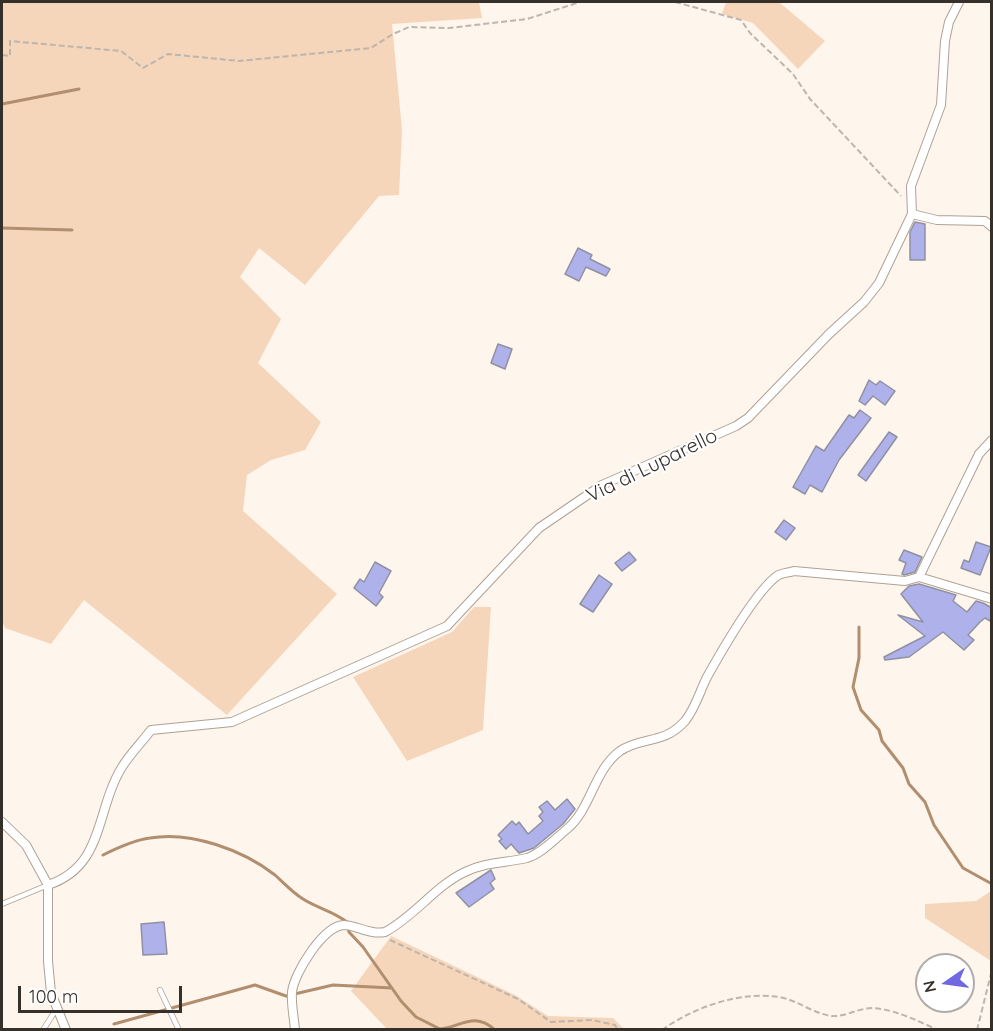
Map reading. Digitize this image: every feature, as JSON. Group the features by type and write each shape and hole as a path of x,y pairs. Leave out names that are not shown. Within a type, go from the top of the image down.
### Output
{"street":[{"name":"Via di Luparello","path":"48,885 68,879 84,863 121,768 151,730 232,723 447,626 539,528 602,485 736,426 748,418 874,291 912,214 911,186 941,105 945,42 949,22 959,2"},
{"path":"912,214 938,220 985,221 992,227"},
{"path":"919,577 979,454 992,440"},
{"path":"295,1029 292,992 294,982 323,934 332,927 345,925 376,934 396,926 464,872 490,863 528,858 570,827 584,810 603,772 618,752 630,746 666,737 687,719 708,675 766,586 779,574 794,571 905,580 919,577 992,599"},
{"path":"2,822 26,845 48,885 48,960 51,993 66,1029"}],"lane":[{"path":"2,904 48,885"},
{"path":"160,990 179,1029"},
{"path":"43,1029 57,1008"}],"path":[{"path":"2,55 10,56 10,41 19,40 47,46 121,51 142,68 168,54 239,62 371,48 409,27 449,28 527,19 580,2"},
{"path":"675,2 741,20 750,33 793,74 810,99 898,190 912,214"},
{"path":"376,934 518,999 551,1022 592,1020 615,1025 618,1029"},
{"path":"977,1029 992,970"},
{"path":"662,1029 692,1013 727,999 759,997 780,997 832,1016 872,1008 938,1029"}],"shaded area":[{"path":"2,2 479,2 482,18 392,24 402,130 399,195 379,196 305,285 259,248 240,277 281,319 258,363 321,422 305,450 271,460 247,475 243,511 337,594 227,715 84,600 51,644 5,628 2,620"},
{"path":"726,2 779,2 825,41 798,69 753,23 722,14"},
{"path":"474,607 491,607 483,730 407,761 353,677 452,632"},
{"path":"991,891 991,961 925,918 925,904 976,901"},
{"path":"391,936 515,995 548,1016 613,1018 624,1029 387,1029 351,991"}],"building":[{"path":"915,222 925,224 925,260 910,260 910,232"},
{"path":"578,248 592,255 590,259 610,269 606,276 586,267 579,281 565,274"},
{"path":"498,344 512,349 505,369 491,363"},
{"path":"869,380 876,385 880,381 895,391 885,405 873,396 865,405 859,401"},
{"path":"860,410 871,418 839,460 822,492 810,485 805,494 793,487 816,446 824,451 849,415 854,418"},
{"path":"889,432 897,437 866,481 858,475"},
{"path":"784,520 795,528 786,540 775,532"},
{"path":"976,542 991,547 980,575 961,568 964,560 969,562"},
{"path":"904,550 922,557 915,572 904,575 902,574 906,563 899,560"},
{"path":"629,552 636,560 622,571 615,563"},
{"path":"375,562 391,571 379,593 383,597 376,606 354,588 360,579 364,582"},
{"path":"599,575 612,584 593,612 580,604"},
{"path":"919,584 956,595 953,601 967,612 976,601 983,603 992,608 992,622 985,618 980,622 968,635 974,640 964,650 943,632 909,657 885,660 884,657 925,636 898,615 923,622 901,594 909,586"},
{"path":"567,799 575,809 563,824 534,848 519,853 511,844 506,849 499,841 502,839 498,835 512,821 516,825 519,822 528,834 543,821 539,816 543,812 539,807 547,801 555,810"},
{"path":"491,870 495,879 490,883 494,889 469,907 456,893"},
{"path":"164,922 167,954 143,955 141,924"}],"waterway":[{"path":"2,104 79,89"},
{"path":"2,228 72,230"},
{"path":"859,627 859,658 853,687 861,710 879,730 882,741 903,768 909,784 925,802 934,825 963,868 992,884"},
{"path":"103,855 138,841 166,837 199,840 232,850 262,866 303,899 347,922 349,932 363,947 401,1001 416,1017 440,1029 474,1021 487,1024 495,1030"},
{"path":"114,1024 255,985 286,996 333,985 392,988"}]}
